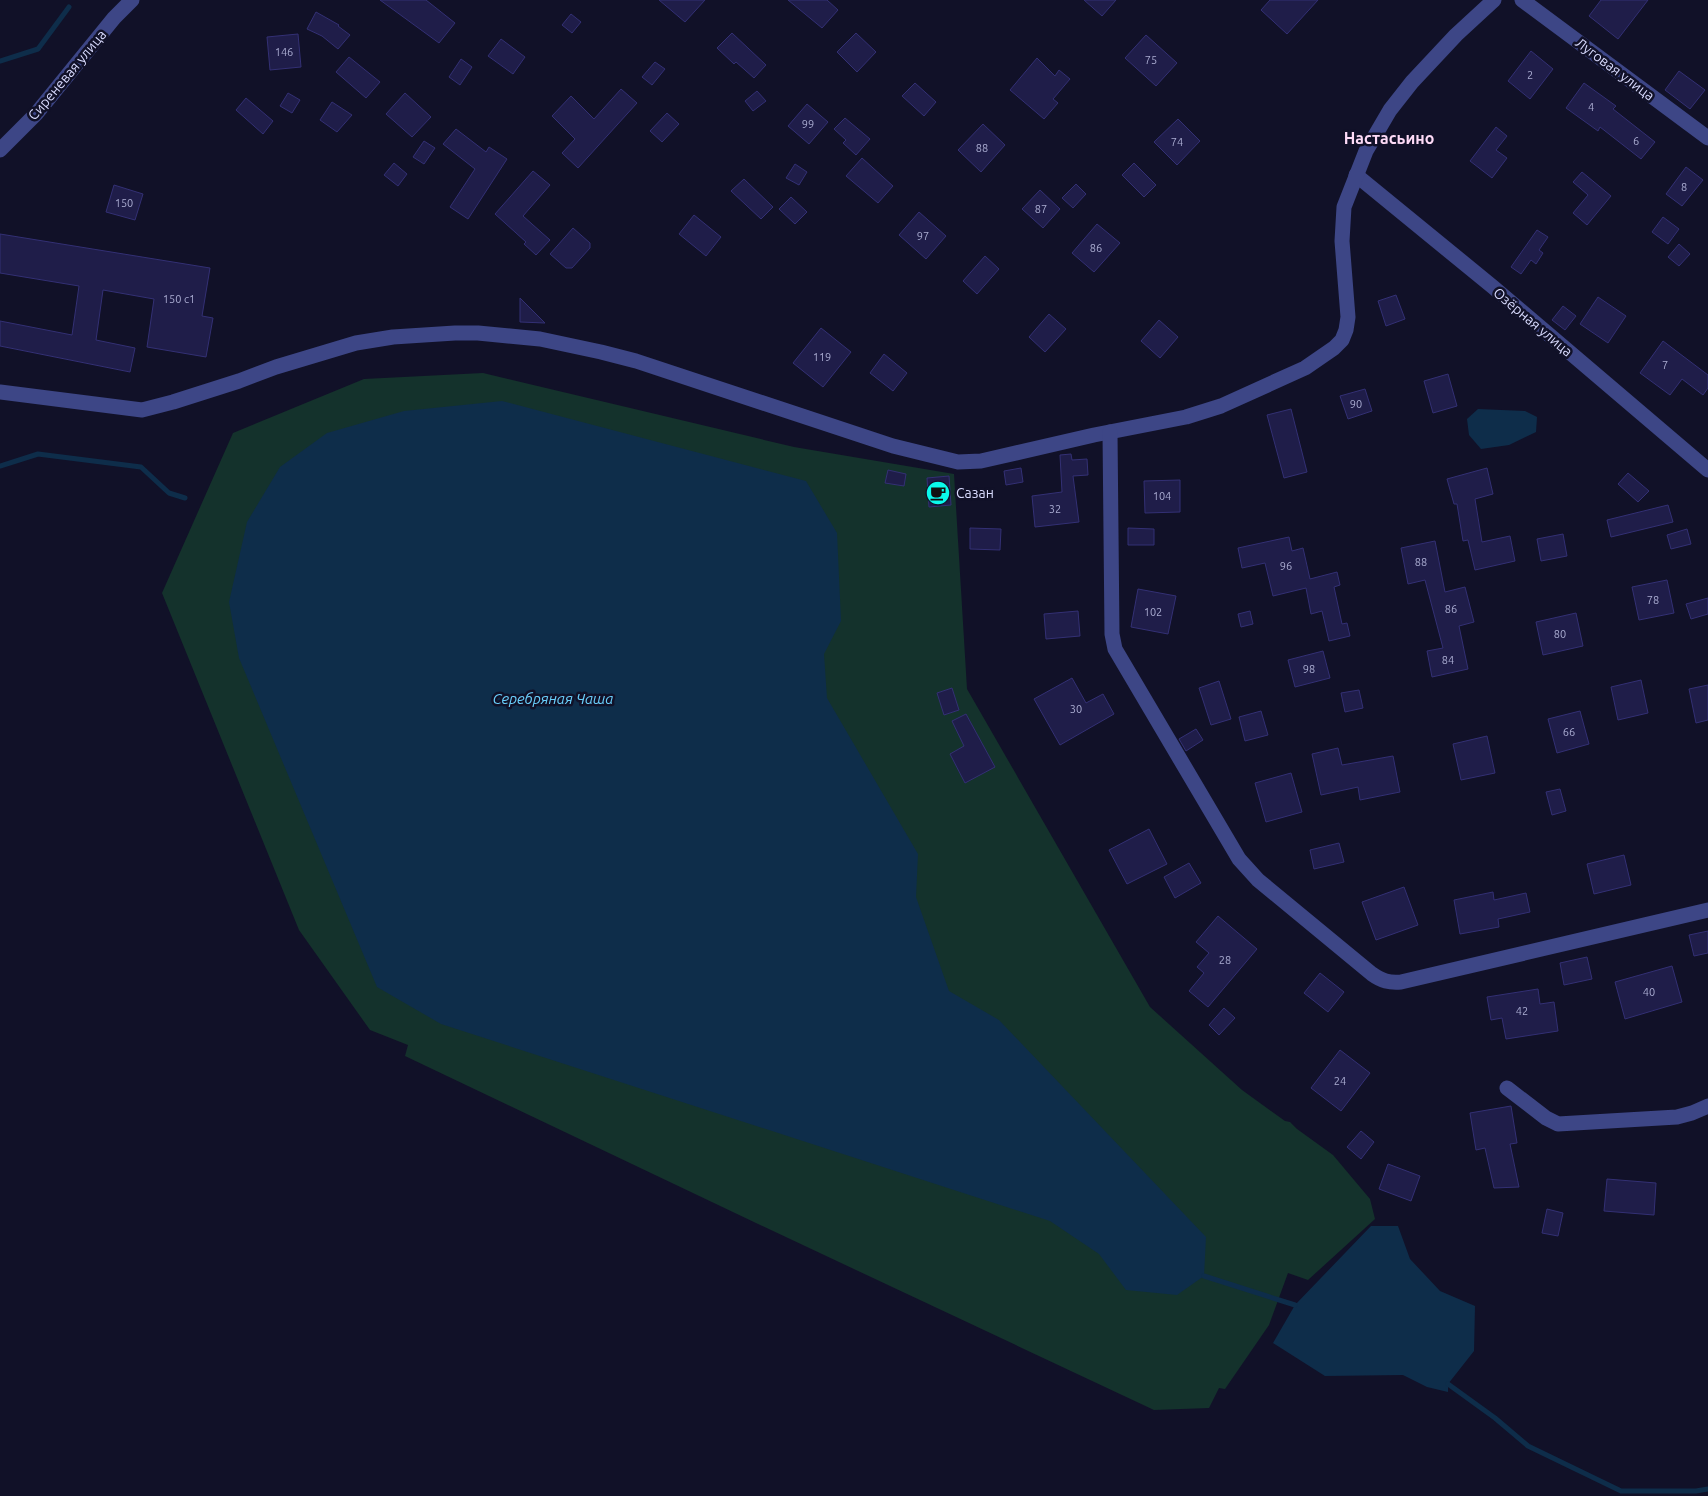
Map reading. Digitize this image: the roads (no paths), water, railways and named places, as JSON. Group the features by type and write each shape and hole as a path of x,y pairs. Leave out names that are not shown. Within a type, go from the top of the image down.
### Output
{"street":[{"name":"Сиреневая улица","path":"0,150 36,114 114,18 132,0"},
{"path":"0,392 142,410 356,343 393,337 478,333 540,339 601,352 893,446 958,462 981,461 1186,417 1221,406 1305,368 1334,348 1342,340 1348,318 1342,241 1344,207 1366,151 1390,110 1412,82 1437,54 1494,0"},
{"name":"Луговая улица","path":"1522,0 1708,138"},
{"name":"Озёрная улица","path":"1356,175 1493,287 1708,470"},
{"path":"1110,432 1112,634 1115,649 1239,858 1258,880 1372,974 1390,983 1401,982 1708,910"},
{"path":"1508,1088 1546,1118 1558,1124 1678,1117 1708,1106"}],"water":[{"name":"Серебряная Чаша","path":"502,401 806,481 837,533 841,621 824,654 827,698 918,854 916,897 949,991 999,1020 1206,1237 1204,1276 1177,1295 1126,1290 1099,1254 1050,1221 441,1024 377,987 239,658 229,602 247,522 280,467 327,433 404,411"},
{"path":"1478,409 1525,411 1537,417 1536,432 1509,445 1481,449 1469,435 1467,419"},
{"path":"1371,1226 1398,1226 1410,1259 1440,1291 1475,1306 1474,1351 1448,1384 1448,1392 1427,1387 1403,1375 1325,1376 1273,1343 1295,1305"}],"waterway":[{"path":"0,61 38,49 69,7"},
{"path":"0,466 38,454 141,467 169,493 185,498"},
{"path":"1204,1276 1295,1305"},
{"path":"1448,1384 1495,1418 1528,1446 1621,1491 1696,1491 1708,1489"}],"place":[{"name":"Сазан","path":"938,493"}],"district":[{"name":"Настасьино","path":"1389,138"}]}
